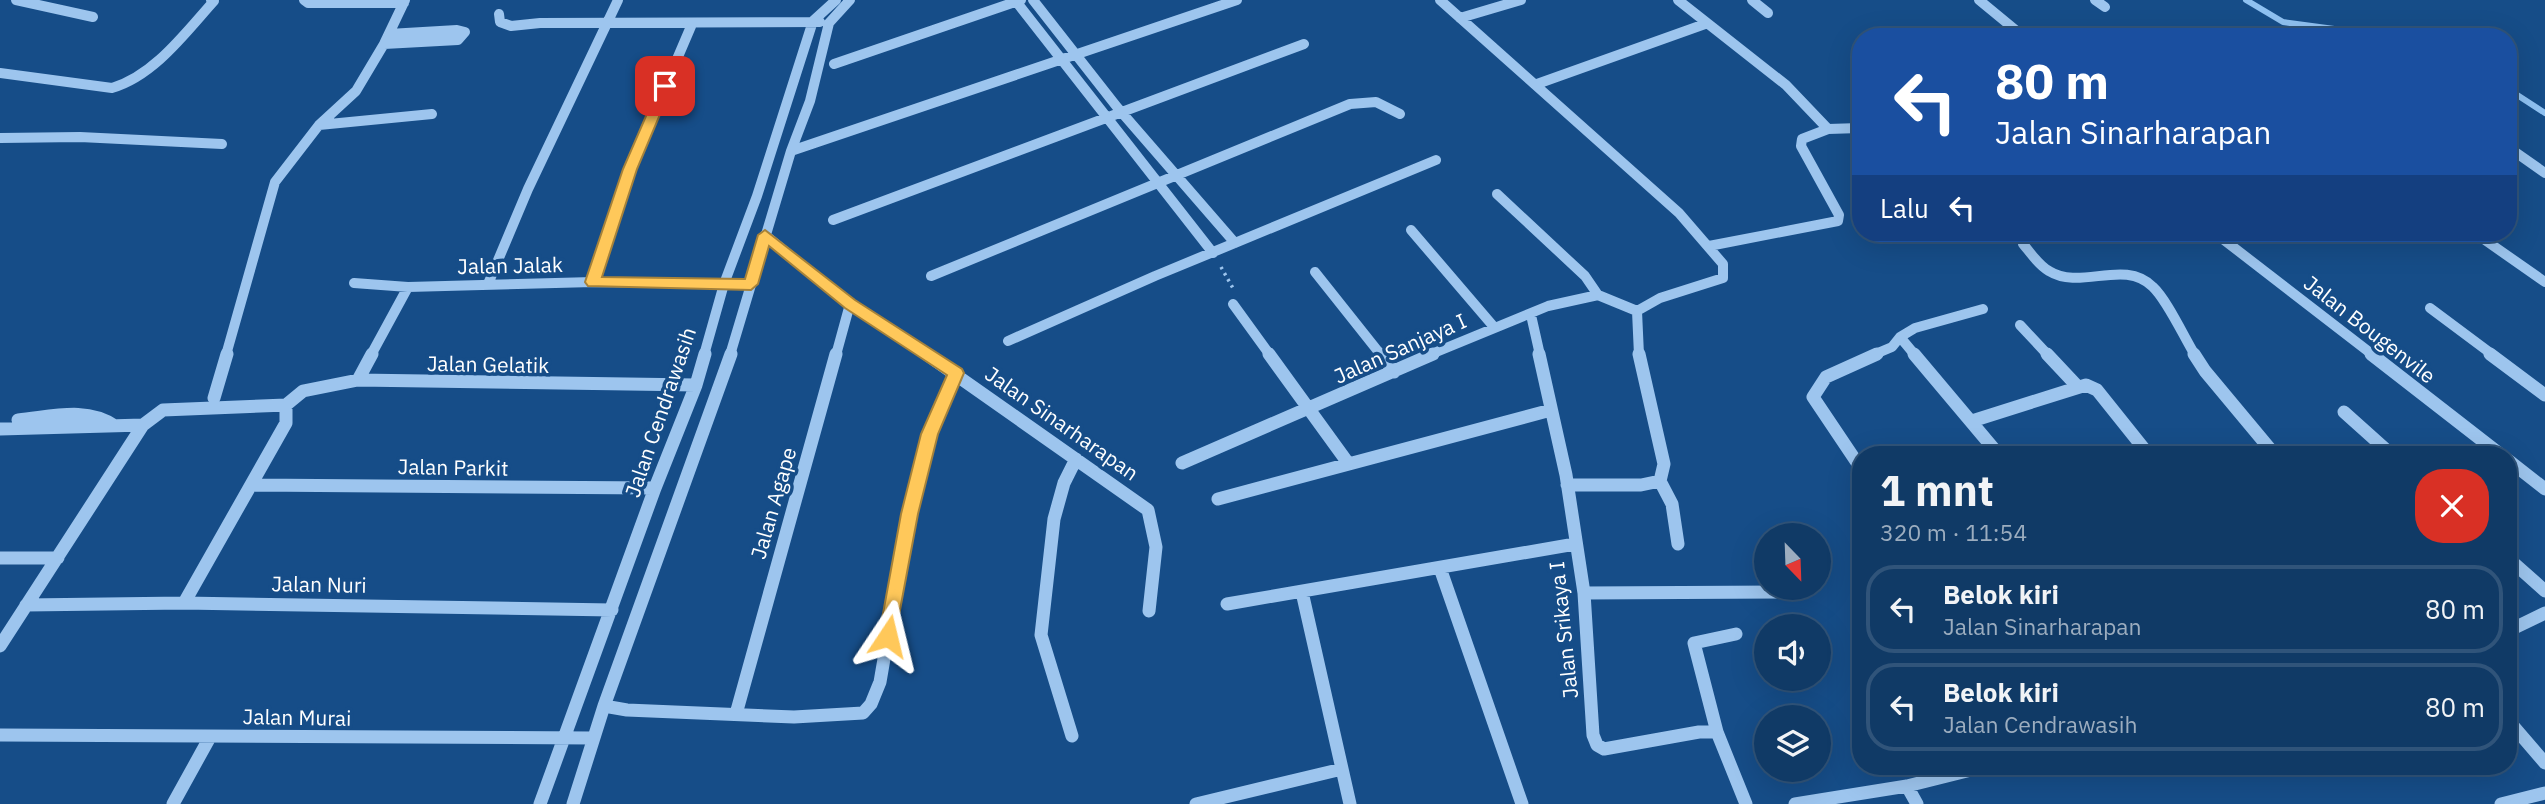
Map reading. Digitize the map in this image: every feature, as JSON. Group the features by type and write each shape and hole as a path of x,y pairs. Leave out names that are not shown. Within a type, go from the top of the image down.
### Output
{"street":[{"path":"16,0 93,16"},
{"path":"0,73 113,88 130,83 174,45 214,2 211,0"},
{"path":"214,398 275,182 319,125 356,91 405,2 308,3 304,0"},
{"path":"488,284 528,189 610,23 618,0"},
{"path":"813,21 836,0"},
{"path":"573,804 604,706 730,356 791,151 810,101 829,23 850,0"},
{"path":"1034,0 1123,112 1235,243"},
{"path":"791,151 1058,58 1237,0"},
{"path":"1440,0 1537,83 1679,213 1723,264 1723,278 1660,298 1637,311"},
{"path":"1460,18 1521,0"},
{"path":"1678,0 1705,24 1786,85 1828,129"},
{"path":"1752,0 1768,13"},
{"path":"1980,0 2013,28"},
{"path":"2095,0 2105,7"},
{"path":"834,64 1017,1 1058,58 1213,253"},
{"path":"499,14 500,22 511,26 540,23 829,23"},
{"name":"Jalan Cendrawasih","path":"540,804 655,488 696,386 724,284 787,107 813,21"},
{"path":"593,282 630,169 692,24"},
{"path":"1537,83 1705,24"},
{"path":"464,30 465,32 458,40 387,39 464,30"},
{"path":"833,220 1304,44"},
{"path":"931,276 1362,101 1382,102 1400,114"},
{"path":"319,125 432,114"},
{"path":"1709,246 1838,221 1839,215 1801,146 1802,139 1828,129 1852,128"},
{"path":"0,138 80,137 222,144"},
{"path":"2517,153 2545,173"},
{"path":"1008,341 1436,160"},
{"path":"1497,194 1585,276 1598,295 1637,311"},
{"path":"745,227 766,232"},
{"path":"1411,230 1494,327"},
{"name":"Jalan Sinarharapan","path":"766,232 850,304 956,373 1148,510 1156,527 1157,567 1149,611"},
{"name":"Jalan Bougenvile","path":"2227,242 2489,446"},
{"path":"2488,242 2545,282"},
{"path":"2023,244 2046,270 2055,275 2069,278 2134,274 2153,287 2205,371 2268,446"},
{"path":"1315,272 1394,372"},
{"name":"Jalan Jalak","path":"354,283 408,287 593,282 751,284"},
{"path":"358,380 408,287"},
{"name":"Jalan Sanjaya I","path":"1182,463 1494,327 1531,315 1548,306 1598,295"},
{"name":"Jalan Agape","path":"736,714 850,304"},
{"path":"1233,304 1348,463"},
{"path":"2430,307 2545,395"},
{"path":"1852,455 1813,397 1826,377 1892,347 1900,337 1915,328 1983,309"},
{"path":"1637,311 1639,356 1664,464 1660,481 1672,504 1678,544"},
{"name":"Jalan Srikaya I","path":"1531,315 1567,485 1574,544 1584,593 1592,735 1597,745 1604,749 1699,732 1717,732"},
{"path":"2020,325 2078,387"},
{"path":"1900,337 1991,446"},
{"path":"604,706 627,710 794,717 863,713 871,705 880,681 913,501 930,434 956,373"},
{"name":"Jalan Gelatik","path":"286,405 303,391 358,380 696,386"},
{"path":"1972,421 2086,385 2097,390 2142,446"},
{"path":"0,646 143,425 163,410 286,405 286,423 184,603"},
{"path":"1218,499 1550,410"},
{"path":"2344,412 2382,446"},
{"path":"0,421 88,414 106,418 115,426"},
{"path":"0,429 143,425"},
{"path":"1072,736 1041,635 1054,519 1064,482 1076,458"},
{"path":"2517,467 2545,489"},
{"path":"1567,485 1641,485 1660,481"},
{"name":"Jalan Parkit","path":"251,485 655,488"},
{"path":"1227,604 1574,544"},
{"path":"0,558 58,558"},
{"path":"2517,566 2545,591"},
{"path":"1440,568 1522,804"},
{"path":"1303,592 1350,804"},
{"path":"1584,593 1754,592"},
{"name":"Jalan Nuri","path":"26,605 184,603 612,610"},
{"path":"2517,627 2545,613"},
{"path":"1736,634 1694,643 1717,732 1746,804"},
{"path":"2517,730 2545,763"},
{"name":"Jalan Murai","path":"0,735 593,738"},
{"path":"173,804 210,737"},
{"path":"1196,804 1342,769"},
{"path":"1796,804 1907,786 1951,775"},
{"path":"1907,786 1917,804"},
{"path":"2501,804 2545,793"}],"path":[{"path":"1213,253 1237,296 1231,300 1233,304"}],"waterway":[{"path":"2246,0 2283,22 2327,28"},
{"path":"2517,95 2545,113"}],"route":[{"path":"665,86 630,169 593,282 751,284 765,235 850,304 956,373 930,434 909,514 888,636"}]}
